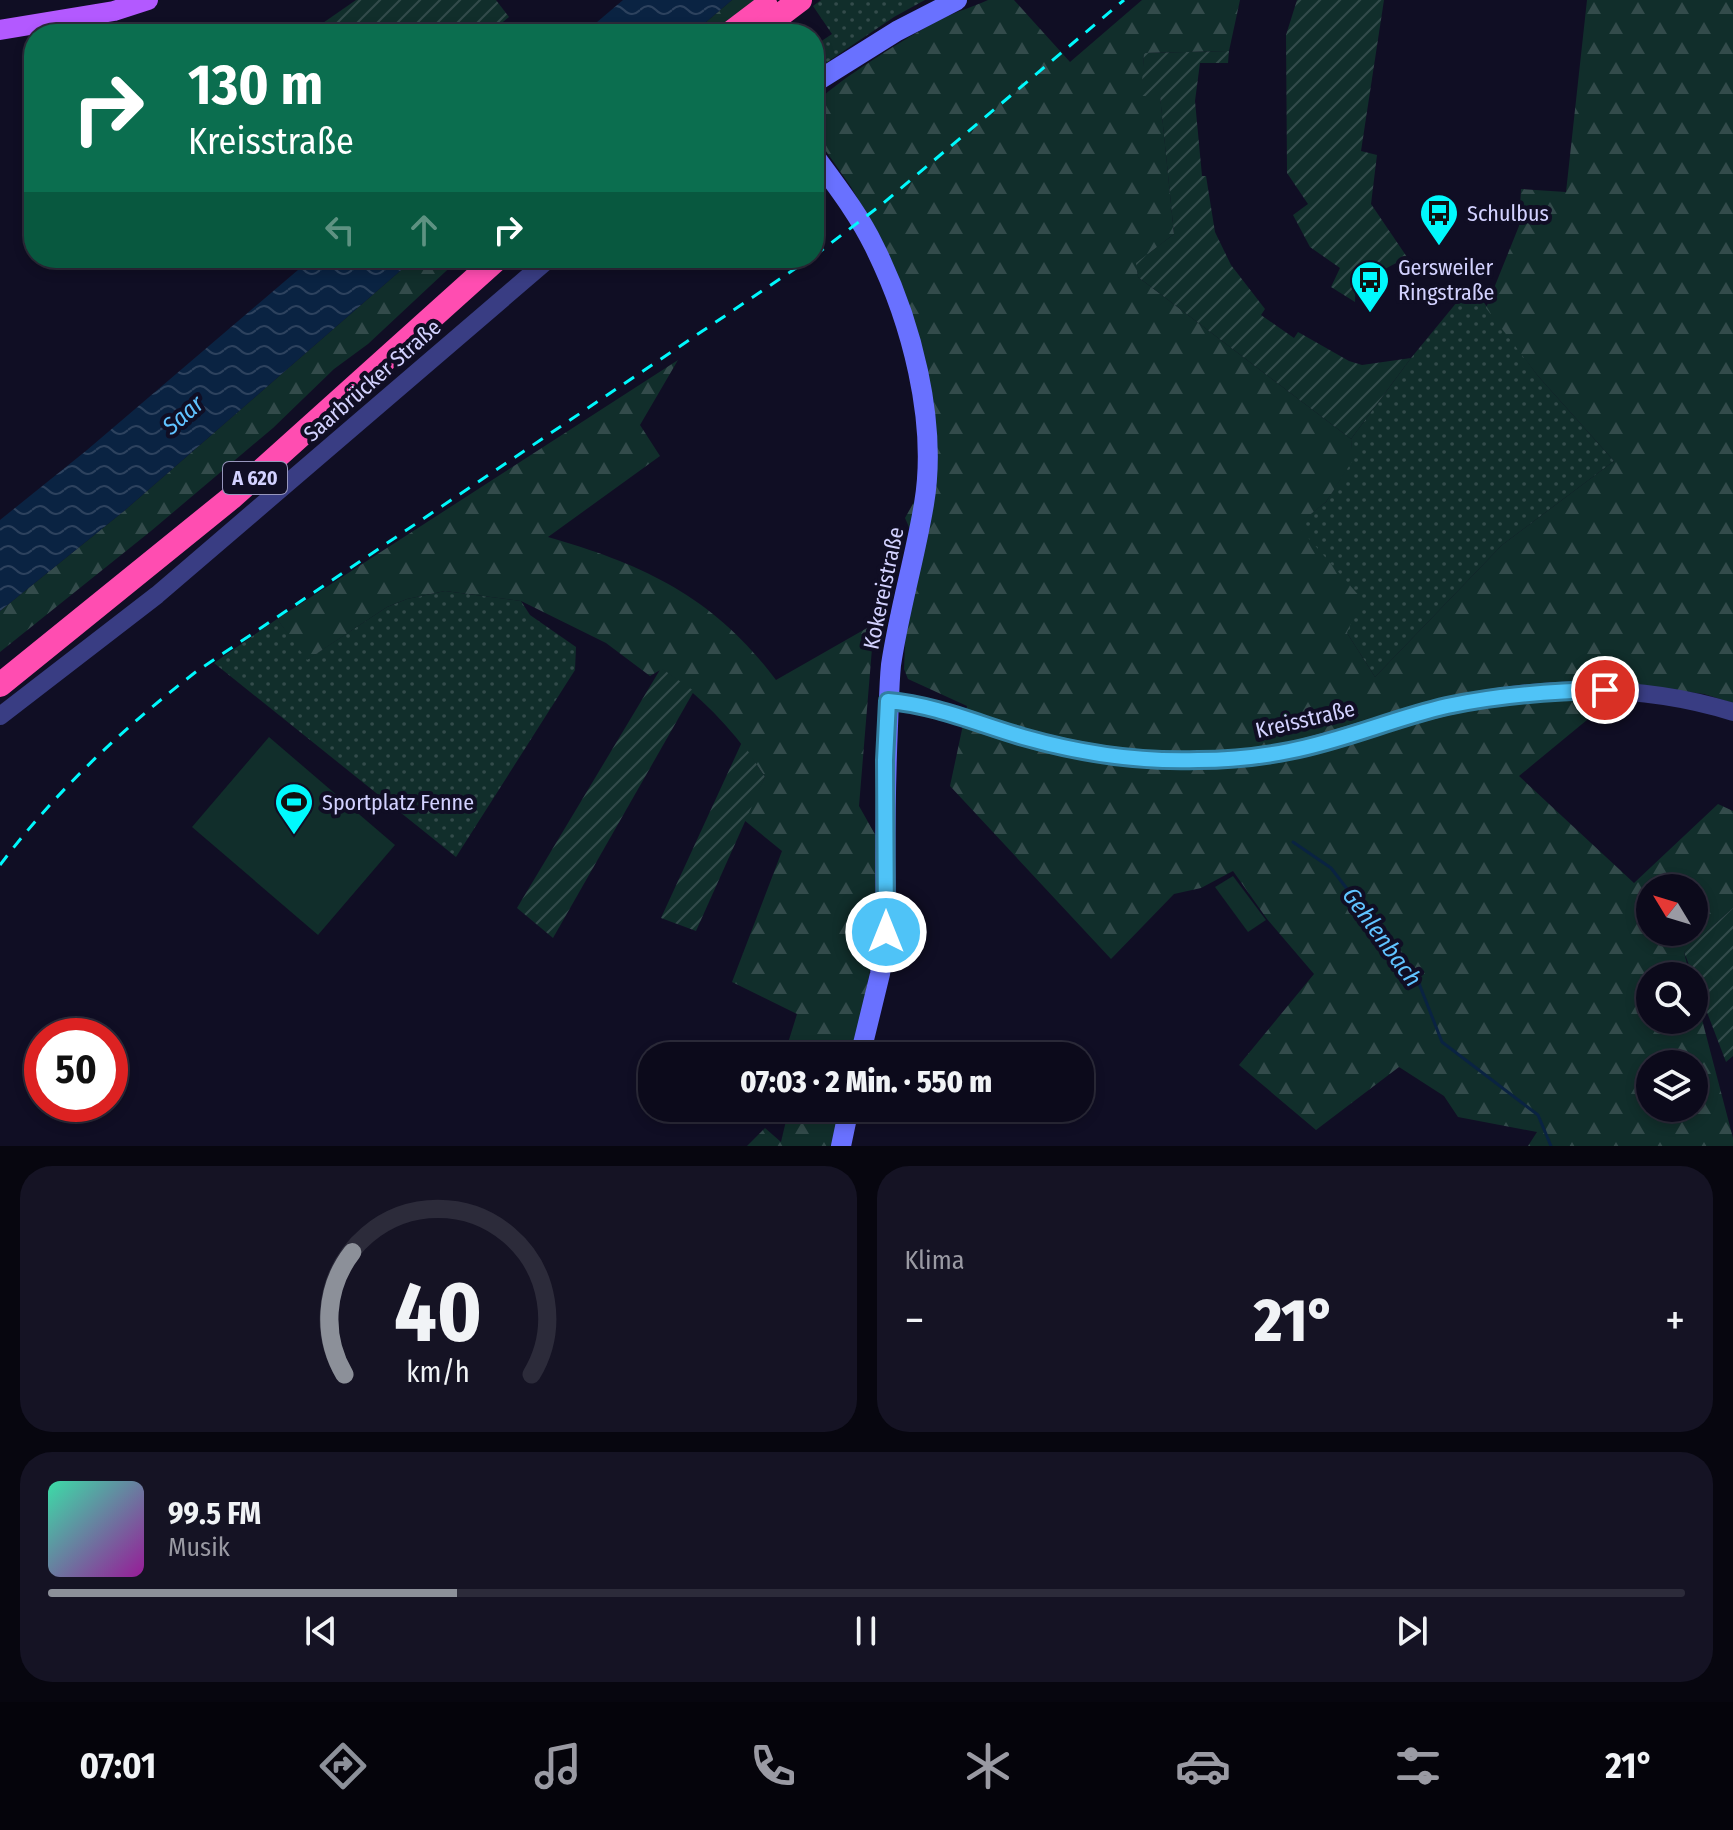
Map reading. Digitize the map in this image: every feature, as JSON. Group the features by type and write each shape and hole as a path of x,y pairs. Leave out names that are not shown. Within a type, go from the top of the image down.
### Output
{"highway":[{"path":"742,24 774,0"},
{"path":"768,24 800,0"},
{"name":"A 620","path":"0,666 220,487 464,268"},
{"name":"A 620","path":"0,685 231,498 487,268"}],"main road":[{"path":"36,24 114,11 148,0"},
{"path":"824,77 897,31 957,0"},
{"path":"0,30 24,26"},
{"name":"Kokereistraße","path":"824,169 853,208 898,296 921,393 927,438 925,504 895,642 888,701 885,760 886,932 880,974 863,1042"},
{"path":"841,1146 846,1122"}],"street":[{"name":"Saarbrücker Straße","path":"0,716 157,595 538,268"},
{"name":"Kreisstraße","path":"888,701 951,713 1055,745 1138,758 1195,761 1291,751 1445,707 1554,690 1605,690 1657,695 1733,712"}],"green space":[{"path":"356,0 496,0 509,17 500,24 321,24"},
{"path":"732,0 756,0 723,24 704,24"},
{"path":"821,0 925,0 824,64 824,39 832,34 813,6"},
{"path":"988,0 1014,0 1070,62 1142,0 1240,0 1229,51 1144,53 1142,96 1160,95 1174,234 1137,263 1138,277 1351,439 1353,460 1326,502 1297,525 1361,598 1347,633 1375,677 1502,545 1614,461 1538,376 1486,308 1519,226 1521,189 1566,192 1587,0 1733,0 1733,703 1704,694 1634,685 1630,702 1593,715 1519,776 1634,883 1636,881 1636,946 1691,946 1684,952 1686,962 1636,962 1636,1034 1706,1034 1733,1146 1528,1146 1537,1132 1458,1117 1444,1096 1399,1067 1316,1130 1239,1065 1314,974 1267,919 1233,871 1201,888 1174,894 1111,959 950,786 967,706 908,679 904,669 906,619 922,557 905,518 937,461 928,392 873,225 824,148 824,95 853,73 930,25"},
{"path":"1297,0 1384,0 1361,151 1377,155 1371,204 1407,257 1385,269 1356,276 1355,302 1331,287 1340,268 1310,247 1293,215 1308,204 1287,173 1286,35"},
{"path":"1229,51 1228,63 1200,63 1195,101 1202,176 1206,176 1215,232 1231,265 1265,309 1261,315 1294,338 1298,332 1349,361 1362,365 1411,358 1351,439 1138,277 1136,263 1174,234 1160,96 1141,96 1144,53"},
{"path":"403,268 449,268 368,344 334,369 273,428 0,652 0,611 124,511"},
{"path":"1471,285 1538,376 1614,461 1502,545 1375,677 1347,633 1296,525 1326,502 1352,460 1351,439 1411,358"},
{"path":"678,360 640,425 660,456 548,537 616,559 675,588 728,627 776,680 874,624 859,806 876,836 878,930 856,1042 788,1042 797,1014 732,982 782,851 744,820 765,777 719,718 662,669 650,676 606,643 521,601 445,591 387,607 307,660 277,619"},
{"path":"445,591 521,601 530,615 576,647 575,670 456,857 214,663 277,619 308,659 387,607"},
{"path":"661,668 694,691 553,938 517,908"},
{"name":"Sportplatz Fenne","path":"269,737 395,845 318,935 192,827"},
{"path":"742,742 765,777 696,931 661,918"},
{"path":"1718,804 1733,811 1733,908 1708,930 1708,874 1644,874"},
{"path":"1233,876 1266,920 1248,932 1215,887"},
{"path":"1733,908 1733,1056 1726,1062 1708,1015 1708,962 1688,962 1684,952 1691,946 1708,946 1708,930"},
{"path":"786,1122 838,1122 832,1146 747,1146 765,1128 781,1142"}],"water":[{"path":"623,0 732,0 704,24 595,24"},
{"name":"Saar","path":"300,268 403,268 124,511 0,611 0,520"}],"waterway":[{"name":"Gehlenbach","path":"1293,842 1331,868 1418,981 1442,1042 1538,1115 1551,1146"}],"railway":[{"path":"824,248 881,205 1124,0"},
{"path":"0,865 67,786 143,715 197,671 796,268"}],"place":[{"name":"Schulbus","path":"1439,247"},
{"name":"Gersweiler Ringstraße","path":"1370,314"},
{"name":"Sportplatz Fenne","path":"294,836"}],"route":[{"path":"886,932 885,760 888,701 951,713 1055,745 1138,758 1195,761 1291,751 1445,707 1505,696 1554,690 1605,690"}]}
